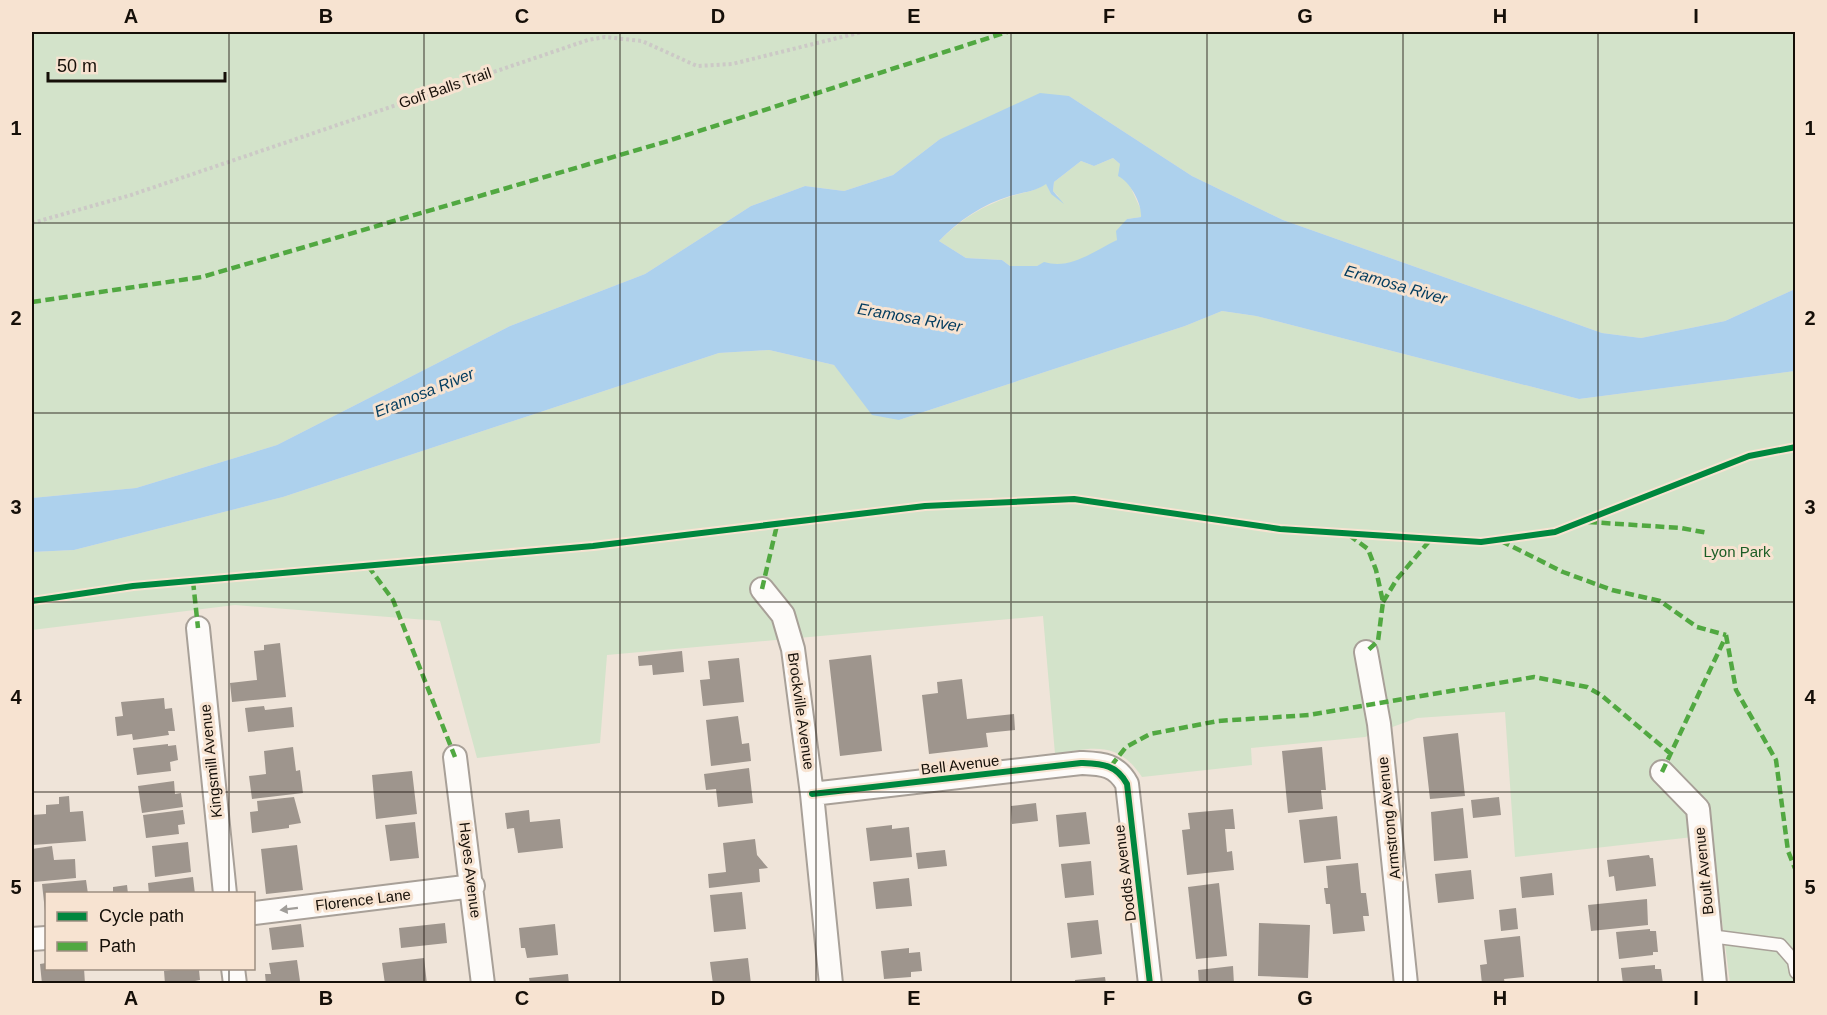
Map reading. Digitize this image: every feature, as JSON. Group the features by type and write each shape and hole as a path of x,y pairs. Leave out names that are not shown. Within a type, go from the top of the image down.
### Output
{"street":[{"name":"Brockville Avenue","path":"762,590 783,615 793,649 812,795 831,984"},
{"name":"Kingsmill Avenue","path":"198,628 225,892"},
{"name":"Armstrong Avenue","path":"1366,652 1379,724 1406,984"},
{"name":"Hayes Avenue","path":"455,757 483,984"},
{"name":"Bell Avenue","path":"812,795 1081,763 1111,766"},
{"name":"Dodds Avenue","path":"1111,766 1121,774 1127,784 1150,984"},
{"name":"Boult Avenue","path":"1662,772 1698,809 1715,984"},
{"name":"Florence Lane","path":"255,913 472,886"}],"lane":[{"path":"1710,936 1780,945 1794,961 1796,972"}],"green space":[{"path":"32,32 1795,32 1795,289 1725,321 1641,338 1602,333 1283,220 1192,176 1069,96 940,139 893,175 844,191 805,186 751,206 645,274 510,326 277,445 136,488 32,498"},
{"path":"1113,158 1120,164 1141,210 1141,217 1127,219 1118,239 1091,256 1062,264 1010,266 1002,260 966,258 939,241 962,221 986,206 1037,189 1046,183 1051,194 1059,197 1053,191 1054,182 1081,161 1094,166"},
{"name":"Lyon Park","path":"1222,311 1256,316 1579,399 1795,371 1795,983 1730,983 1711,835 1515,857 1505,712 1417,718 1365,737 1251,748 1252,765 1142,777 1124,757 1104,749 1055,754 1043,616 607,655 600,743 477,758 440,621 235,605 32,630 32,552 74,550 283,497 719,353 769,350 834,365 899,420 1185,326"}],"water":[{"name":"Eramosa River","path":"1040,93 1069,96 1192,176 1283,220 1602,333 1641,338 1725,321 1795,289 1795,371 1579,399 1256,316 1222,311 1185,326 899,420 872,415 834,365 769,350 719,353 283,497 74,550 32,552 32,498 136,488 277,445 510,326 645,274 751,206 805,186 844,191 893,175 940,139","holes":["1113,158 1120,164 1118,176 1127,183 1134,194 1140,206 1141,217 1127,219 1116,231 1117,240 1082,258 1064,263 1044,262 1037,266 1010,266 1002,260 966,258 939,241 981,208 1000,199 1046,184 1051,194 1064,204 1053,191 1054,182 1081,161 1094,166"]}],"building":[{"path":"280,643 286,697 232,702 230,683 257,680 254,651 264,650 264,645"},
{"path":"682,651 684,672 653,675 652,665 639,666 638,656"},
{"path":"871,655 882,751 840,756 829,660"},
{"path":"739,658 744,702 703,706 700,680 710,679 708,661"},
{"path":"962,679 967,719 1014,714 1015,730 986,733 988,747 929,754 922,695 938,693 937,682"},
{"path":"164,698 165,709 172,708 175,731 168,731 169,735 133,740 132,734 117,736 115,717 123,716 121,702"},
{"path":"264,706 265,710 292,707 294,727 248,732 245,708"},
{"path":"738,716 742,744 749,743 751,761 711,766 706,720"},
{"path":"1458,733 1465,796 1430,799 1423,737"},
{"path":"168,744 168,746 176,745 178,760 170,762 171,771 137,775 133,748"},
{"path":"293,747 296,771 300,770 303,793 252,799 249,776 266,774 264,751"},
{"path":"1322,747 1326,790 1321,790 1323,809 1288,813 1282,751"},
{"path":"749,768 753,803 718,807 716,789 706,790 704,774"},
{"path":"412,771 417,814 376,819 372,775"},
{"path":"174,781 175,794 181,793 183,807 142,813 138,786"},
{"path":"69,796 70,812 83,811 86,841 33,845 32,815 46,814 46,805 59,804 59,797"},
{"path":"294,797 301,823 289,825 289,828 252,833 250,812 258,811 257,801"},
{"path":"1499,797 1501,815 1473,818 1471,800"},
{"path":"1036,803 1038,821 1012,824 1011,806"},
{"path":"1463,808 1468,858 1434,861 1431,812"},
{"path":"1233,809 1235,829 1225,829 1227,852 1232,851 1234,870 1187,875 1182,830 1190,829 1188,813"},
{"path":"183,810 185,824 178,825 179,834 146,838 143,815"},
{"path":"529,810 530,822 560,819 563,848 518,853 514,828 507,829 505,813"},
{"path":"1086,812 1090,844 1059,847 1056,815"},
{"path":"1337,816 1341,859 1304,863 1299,820"},
{"path":"415,822 419,858 390,861 385,825"},
{"path":"892,825 892,829 909,827 912,857 870,861 866,828"},
{"path":"755,839 757,855 768,868 759,869 760,882 709,888 708,874 726,872 723,843"},
{"path":"188,842 191,872 155,877 152,846"},
{"path":"297,845 303,890 266,894 261,849"},
{"path":"52,846 54,860 75,859 76,878 34,882 32,849"},
{"path":"945,850 947,866 918,869 916,853"},
{"path":"1649,855 1653,858 1656,886 1616,891 1614,876 1609,877 1607,860"},
{"path":"1091,861 1094,895 1065,898 1061,864"},
{"path":"1358,863 1361,893 1366,893 1369,916 1363,916 1365,931 1333,934 1330,904 1326,904 1324,888 1328,888 1326,866"},
{"path":"1471,870 1474,899 1438,903 1435,874"},
{"path":"1552,873 1554,895 1522,898 1520,877"},
{"path":"193,877 195,892 149,892 148,883"},
{"path":"909,878 912,906 876,909 873,882"},
{"path":"86,880 88,892 45,892 45,911 42,884"},
{"path":"1219,883 1227,956 1196,959 1188,887"},
{"path":"127,885 128,892 113,892 113,887"},
{"path":"742,892 746,929 714,932 710,895"},
{"path":"1647,899 1648,925 1591,931 1588,905"},
{"path":"1516,908 1518,929 1501,931 1499,910"},
{"path":"1098,920 1102,954 1071,958 1067,923"},
{"path":"445,923 447,943 401,948 399,928"},
{"path":"1259,923 1310,925 1308,978 1258,976"},
{"path":"301,924 304,947 272,950 269,928"},
{"path":"555,924 558,955 527,958 525,948 521,948 519,928"},
{"path":"1650,929 1650,931 1656,931 1658,952 1653,952 1653,955 1619,959 1616,932"},
{"path":"1520,936 1524,977 1504,979 1505,984 1482,984 1480,965 1487,964 1484,940"},
{"path":"909,948 909,953 920,952 922,971 911,972 911,977 884,979 881,951"},
{"path":"424,958 427,984 385,984 382,963"},
{"path":"748,958 751,984 713,984 710,962"},
{"path":"297,960 300,981 266,984 265,974 271,974 269,963"},
{"path":"45,963 45,970 84,970 85,984 42,984 40,964"},
{"path":"1655,965 1655,969 1661,969 1663,984 1623,984 1621,968"},
{"path":"1233,966 1234,984 1199,984 1198,970"},
{"path":"199,970 200,980 195,981 195,984 165,984 164,971"},
{"path":"568,974 569,984 530,984 529,978"},
{"path":"1105,977 1106,984 1075,984 1075,980"}],"marked path":[{"path":"32,302 202,277 668,141 1007,32"},
{"path":"1588,522 1681,528 1708,533"},
{"path":"762,589 777,525"},
{"path":"1349,535 1368,549 1376,570 1383,602 1378,641 1366,652"},
{"path":"1383,602 1397,579 1431,539"},
{"path":"1501,541 1563,572 1612,590 1660,601 1697,627 1726,635"},
{"path":"368,566 393,600 455,757"},
{"path":"193,581 198,628"},
{"path":"1726,635 1736,690 1776,760 1788,851 1796,871"},
{"path":"1662,772 1726,636"},
{"path":"1111,766 1126,747 1150,734 1218,721 1309,715 1534,677 1587,687 1601,695 1671,754"}],"cycle path":[{"path":"32,601 133,586 593,546 925,506 1074,499 1280,529 1481,542 1555,532 1749,456 1796,447"},
{"path":"812,794 1081,763 1108,766 1118,772 1127,784 1150,984"}]}
